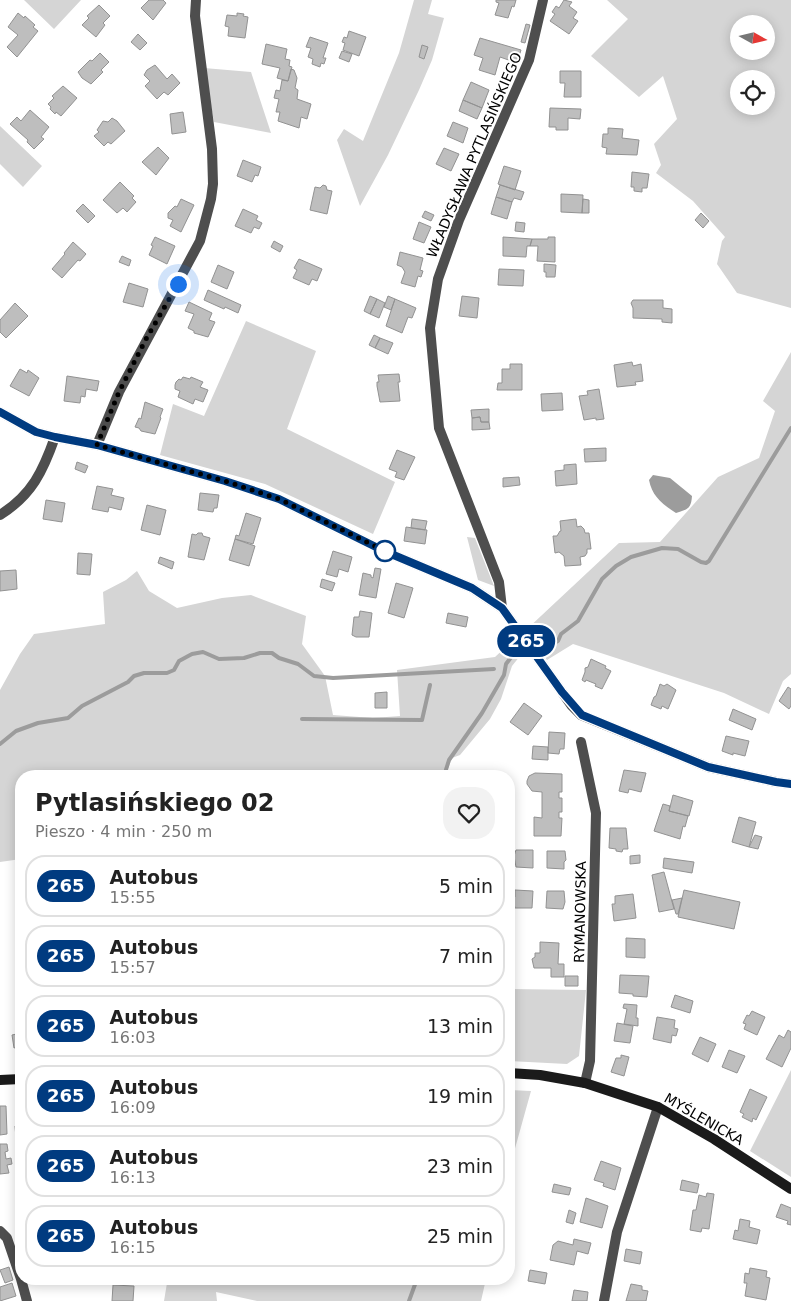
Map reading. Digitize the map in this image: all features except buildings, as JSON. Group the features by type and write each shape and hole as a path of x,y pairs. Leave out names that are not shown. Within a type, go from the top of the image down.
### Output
{"street":[{"path":"97,445 119,392 200,241 211,199 213,184 212,149 195,16 196,0"},
{"name":"WŁADYSŁAWA PYTLASIŃSKIEGO","path":"502,608 499,582 439,428 430,328 438,279 459,220 529,60 543,0"},
{"path":"0,412 36,432 97,445 225,481 279,499 384,551 472,588 502,608 562,692 582,715 708,767 791,784"},
{"path":"0,515 29,490 44,468 55,437"},
{"name":"RYMANOWSKA","path":"581,742 596,813 590,1061 585,1083"},
{"name":"MYŚLENICKA","path":"515,1074 585,1083 658,1107 714,1139 791,1189"},
{"path":"0,1080 15,1079"},
{"path":"604,1301 617,1232 658,1107"},
{"path":"0,1231 7,1238 15,1261"},
{"path":"23,1285 27,1301"}],"shaded area":[{"path":"24,0 81,0 54,29"},
{"path":"414,0 432,0 428,14 444,18 432,60 419,90 388,155 360,206 337,140 344,129 363,141 399,53"},
{"path":"607,0 791,0 791,308 737,293 717,264 722,241 725,237 693,201 656,173 661,165 654,144 677,119 663,76 639,97 591,56 628,19"},
{"path":"204,68 251,72 271,133 214,122"},
{"path":"0,126 42,166 23,187 0,164"},
{"path":"246,321 316,351 287,429 395,482 373,534 265,484 160,455 173,404 204,416"},
{"path":"791,352 791,674 783,681 769,714 724,693 573,644 547,660 526,630 619,543 660,542 718,477 759,458 775,411 763,401"},
{"path":"653,475 670,478 692,496 686,510 676,513 662,503 650,486 649,480"},
{"path":"467,537 475,538 494,586 478,580"},
{"path":"137,571 149,591 177,608 222,598 251,595 306,616 302,644 325,676 333,715 373,718 400,716 397,670 495,657 511,642 520,656 512,666 501,699 490,719 460,755 452,758 447,770 15,770 15,860 0,862 0,690 20,654 34,634 105,624 103,592 126,580"},
{"path":"515,989 586,990 579,1056 567,1064 515,1061"},
{"path":"791,1070 791,1177 750,1151"},
{"path":"515,1090 531,1091 515,1148"},
{"path":"167,1285 485,1285 481,1301 257,1301 216,1292 217,1301 164,1301"}],"waterway":[{"path":"537,644 550,645 558,641 561,634 578,621 602,579 616,566 631,557 662,548 678,549 701,562 706,563 709,561 791,428"},
{"path":"0,744 16,731 38,723 68,718 82,706 128,682 134,676 144,673 167,673 174,670 179,661 192,654 203,652 219,659 244,658 260,653 272,653 279,658 298,664 314,676 333,678 494,669"},
{"path":"446,770 449,760 482,713 504,675 506,664 515,652"},
{"path":"302,719 422,720 430,685"},
{"path":"409,1301 415,1285"}],"bus line":[{"name":"265","path":"0,412 36,432 97,445 225,481 279,499 384,551 472,588 502,608 572,706 582,715 708,767 791,784"}],"route":[{"path":"178,284 146,339 119,392 97,445 225,481 279,499 385,551"}]}
